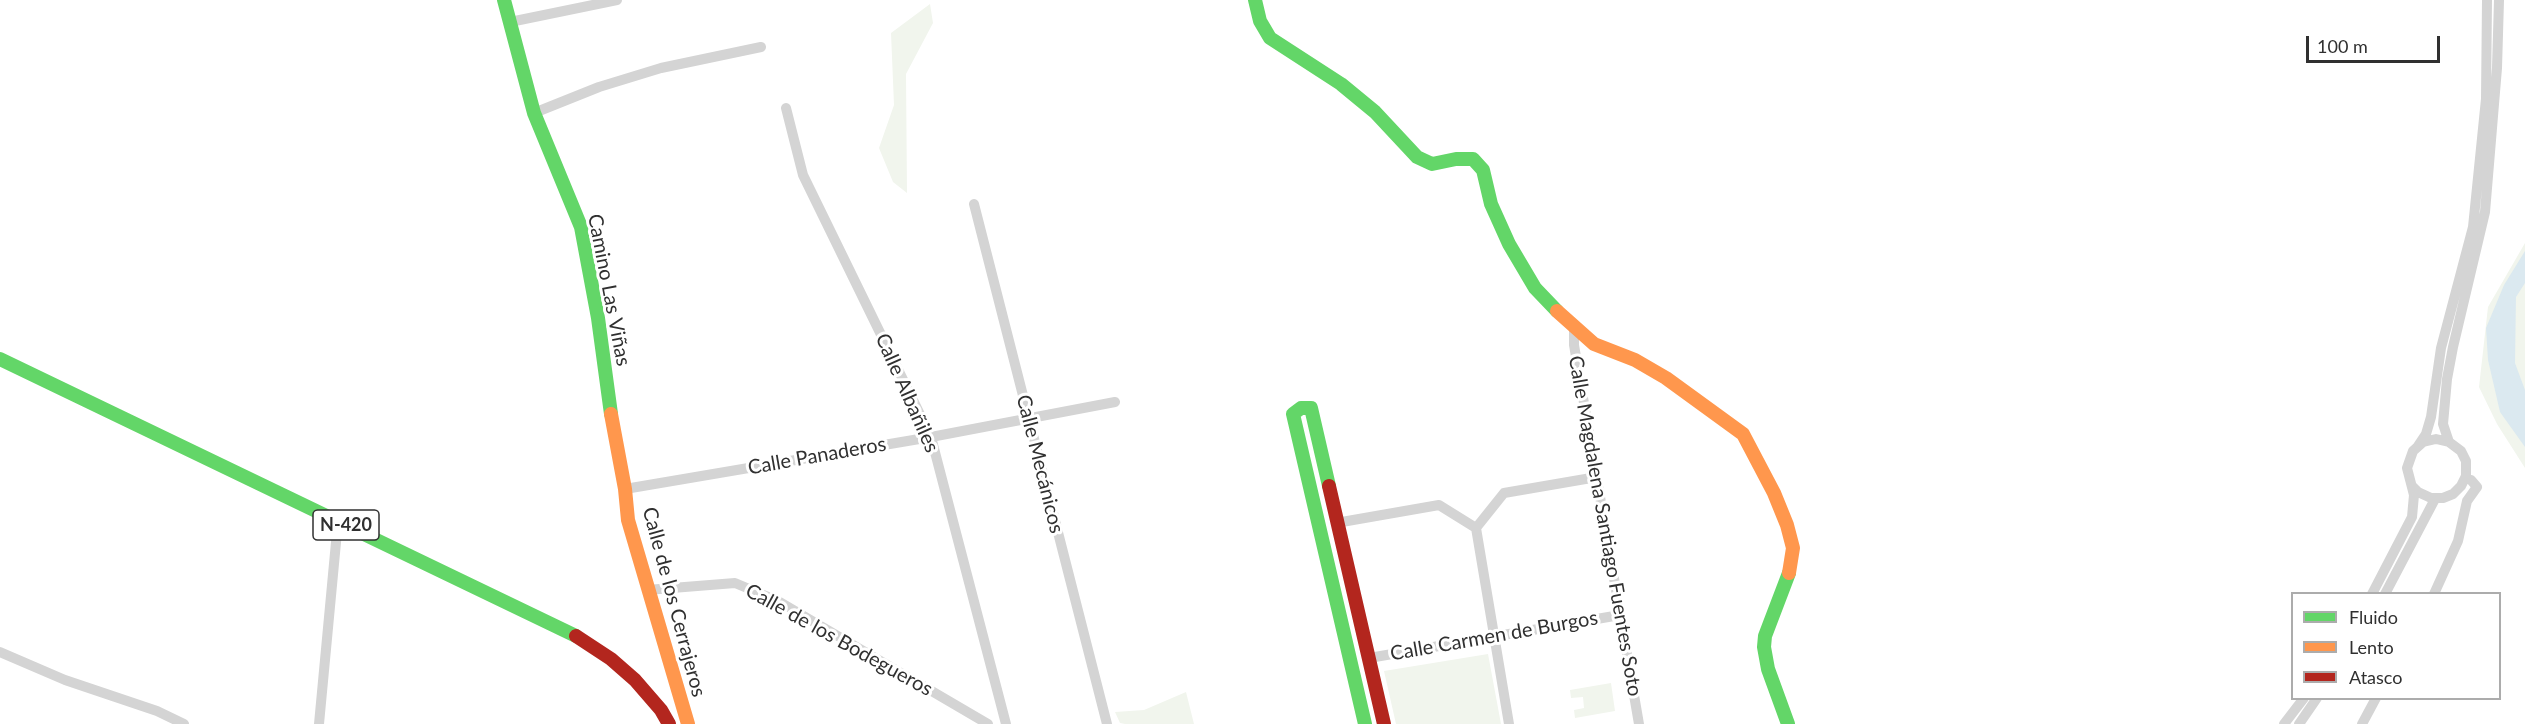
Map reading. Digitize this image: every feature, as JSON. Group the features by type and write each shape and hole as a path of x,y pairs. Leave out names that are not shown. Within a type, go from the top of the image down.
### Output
{"main road":[{"name":"Camino Las Viñas","path":"504,0 534,113 581,227 598,318 615,444 625,489"},
{"path":"1255,0 1260,21 1270,38 1349,91 1375,112 1417,157 1432,164 1456,159 1473,159 1483,170 1491,204 1509,244 1535,288 1574,328 1594,344 1635,360 1666,378 1743,434 1753,450 1787,525 1793,548 1791,569 1765,636 1764,647 1774,687 1788,724"},
{"name":"N-420","path":"0,358 578,637 611,659 635,680 661,710 669,724"},
{"path":"1365,724 1293,414 1301,408 1311,408 1384,724"},
{"name":"Calle de los Cerrajeros","path":"625,489 628,520 687,724"}],"street":[{"path":"510,22 617,0"},
{"path":"2373,592 2412,518 2415,504 2407,465 2411,454 2426,434 2431,417 2441,348 2473,227 2486,99 2487,0"},
{"path":"2449,442 2443,424 2447,380 2486,212 2498,68 2499,0"},
{"path":"534,113 599,87 662,68 761,47"},
{"name":"Calle Albañiles","path":"786,108 803,175 931,437 1006,724"},
{"name":"Calle Mecánicos","path":"974,204 1107,724"},
{"name":"Calle Magdalena Santiago Fuentes Soto","path":"1574,328 1574,345 1639,724"},
{"name":"Calle Panaderos","path":"625,489 931,437 1115,402"},
{"path":"2412,486 2422,495 2435,499 2446,497 2456,491 2466,476 2464,457 2458,448 2449,442 2433,439 2418,446"},
{"path":"1509,724 1476,528 1504,493 1597,477"},
{"path":"2435,592 2449,564 2467,501 2477,487 2471,480"},
{"path":"2386,592 2435,499"},
{"path":"1336,523 1438,505 1476,528"},
{"path":"319,724 338,521"},
{"name":"Calle de los Bodegueros","path":"647,590 735,583 778,601 988,724"},
{"name":"Calle Carmen de Burgos","path":"1369,658 1620,615"},
{"path":"0,652 65,680 156,711 184,724"},
{"path":"2284,724 2303,700"},
{"path":"2299,724 2316,700"},
{"path":"2362,724 2375,700"}],"shaded area":[{"path":"930,4 933,23 906,74 907,193 893,182 879,148 894,105 891,33"},
{"path":"2525,243 2525,468 2497,424 2479,387 2488,307"},
{"path":"2525,251 2525,283 2516,297 2515,363 2525,390 2525,447 2500,412 2488,360 2486,328 2504,285"},
{"path":"1488,654 1501,724 1396,724 1384,671"},
{"path":"1611,683 1615,711 1575,718 1574,710 1584,708 1583,697 1571,698 1570,690"},
{"path":"1186,692 1194,724 1125,724 1120,723 1115,712 1144,710"}],"traffic: fast":[{"path":"504,0 534,113 581,227 598,318 611,414"},
{"path":"1255,0 1260,21 1270,38 1341,84 1375,112 1417,157 1432,164 1456,159 1473,159 1483,170 1491,204 1509,244 1535,288 1557,311"},
{"path":"0,359 576,636"},
{"path":"1329,486 1311,408 1301,408 1293,414 1365,724"},
{"path":"1788,724 1768,669 1764,647 1765,636 1789,573"}],"traffic: slow":[{"path":"1557,311 1594,344 1635,360 1666,378 1743,434 1774,493 1787,525 1793,548 1789,573"},
{"path":"611,414 625,489 628,520 688,724"}],"traffic: jam":[{"path":"1329,486 1384,724"},
{"path":"576,636 611,659 635,680 661,710 669,724"}]}
